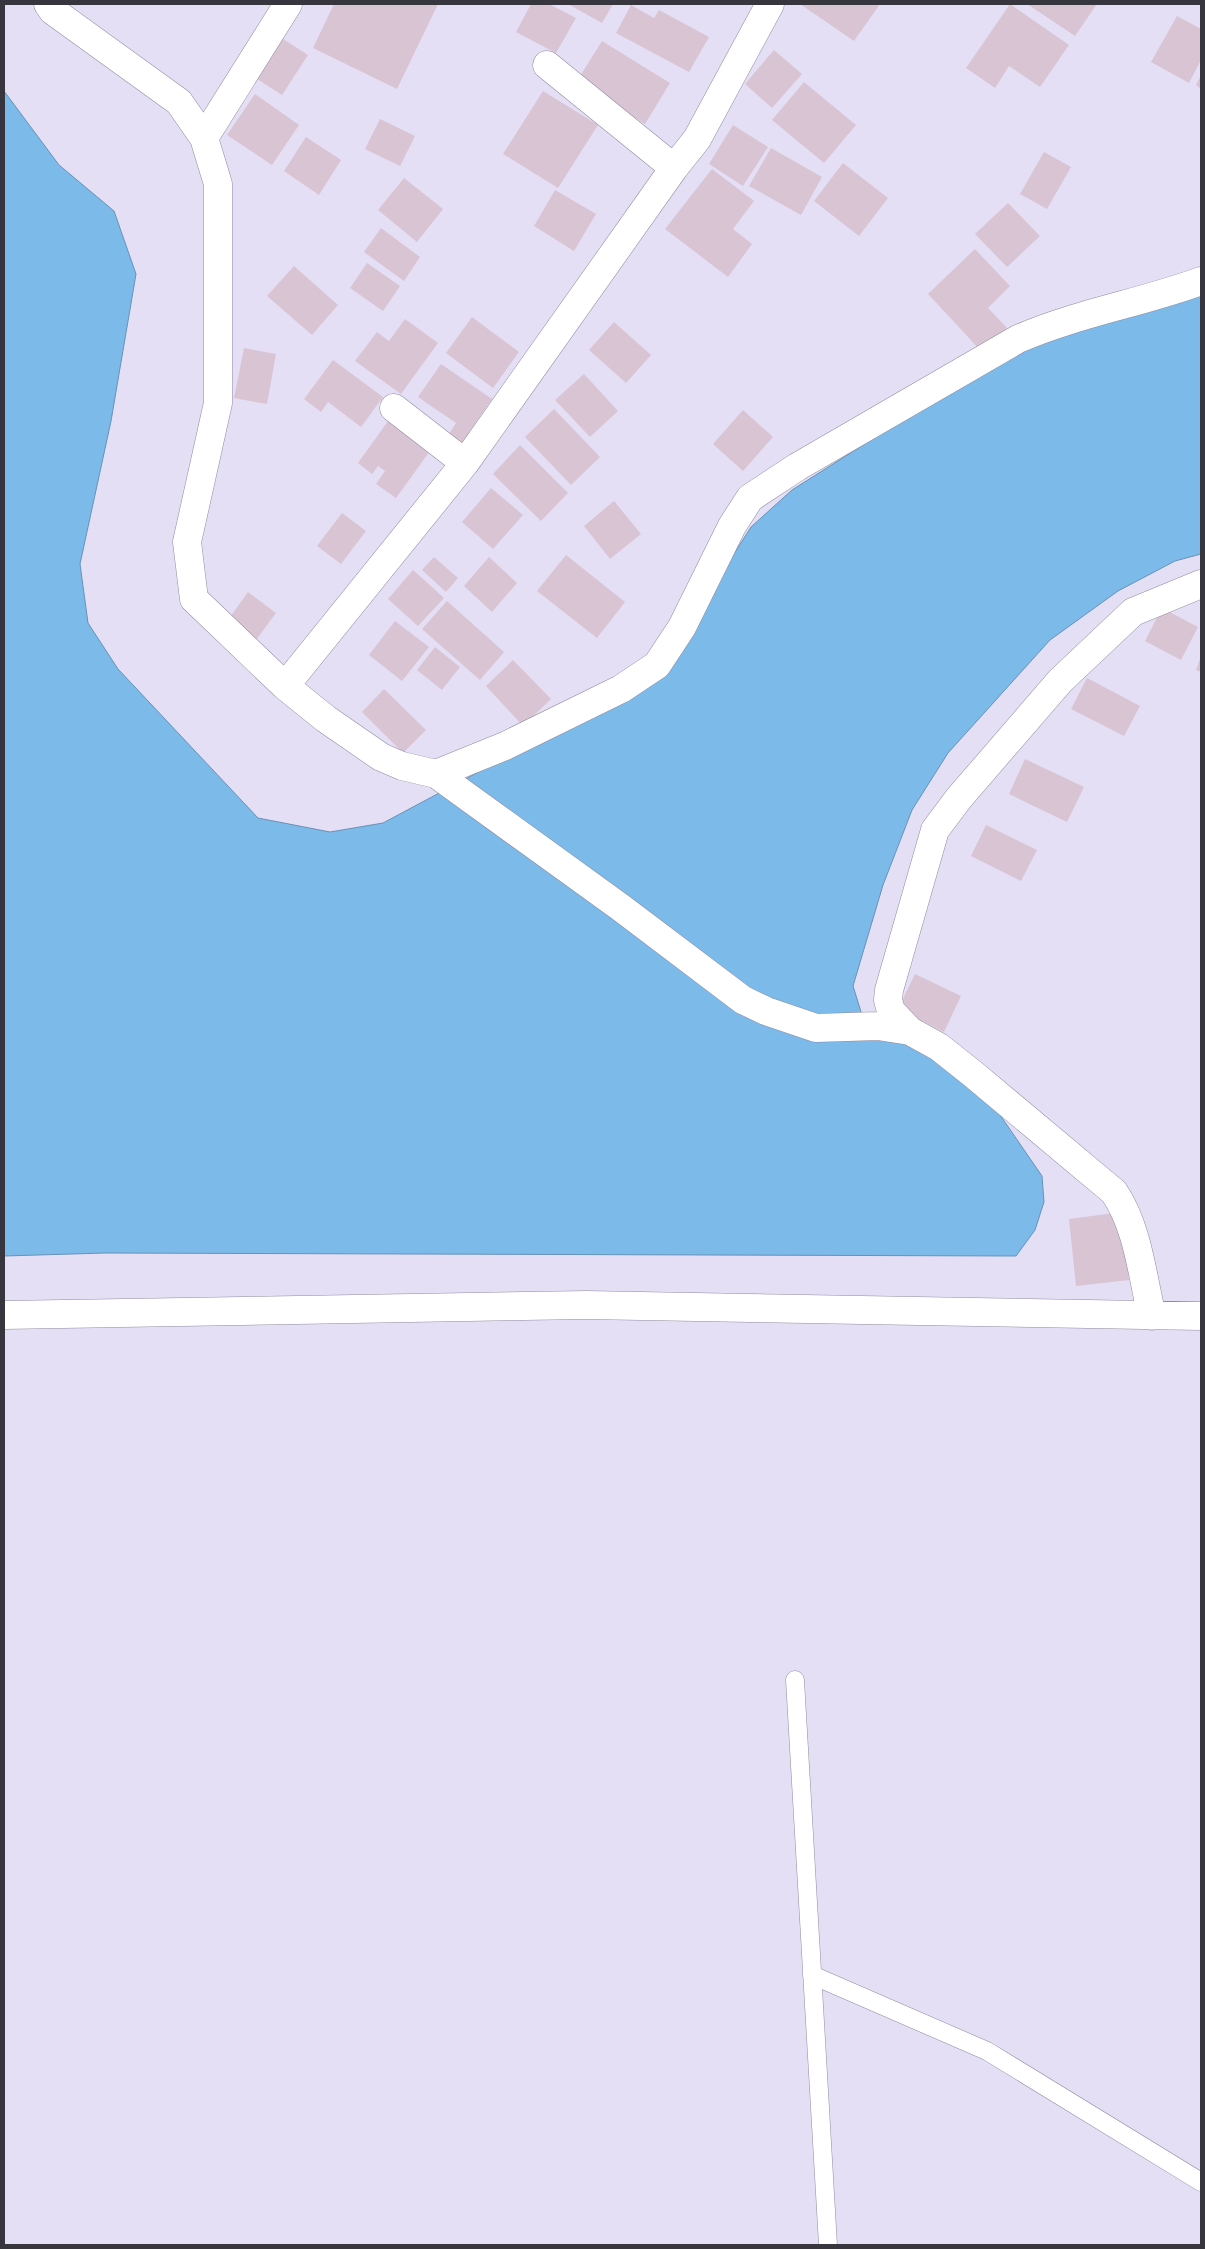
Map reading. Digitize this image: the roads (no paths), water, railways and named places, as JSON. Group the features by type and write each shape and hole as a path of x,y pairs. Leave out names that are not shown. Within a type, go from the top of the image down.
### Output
{"street":[{"path":"48,4 53,11 179,102 204,138 218,184 218,403 187,542 194,599 228,634 285,686 326,719 381,757 402,766 440,776 620,907 742,1000 766,1011 816,1028 878,1026 903,1029 939,1047 1114,1192 1124,1206 1130,1222 1152,1316"},
{"path":"204,138 288,4"},
{"path":"285,686 465,463 674,168 697,139 770,4"},
{"path":"547,65 674,168"},
{"path":"440,776 612,694 657,665 682,627 732,526 750,498 1018,339 1046,327 1173,291 1201,281"},
{"path":"394,408 465,463"},
{"path":"903,1029 891,1011 888,1000 889,990 935,830 959,798 1060,680 1133,612 1201,584"},
{"path":"4,1315 586,1305 1201,1316"}],"lane":[{"path":"795,1680 828,2245"},
{"path":"812,1975 987,2051 1201,2182"}],"water":[{"path":"4,91 59,165 114,211 136,274 111,421 80,564 88,623 118,669 258,818 330,832 383,823 621,696 659,672 751,527 792,490 969,378 1050,334 1201,291 1201,554 1175,561 1118,591 1050,640 948,753 912,810 883,885 853,986 862,1015 967,1080 1000,1115 1042,1176 1044,1202 1035,1230 1016,1256 105,1253 4,1256"}]}
